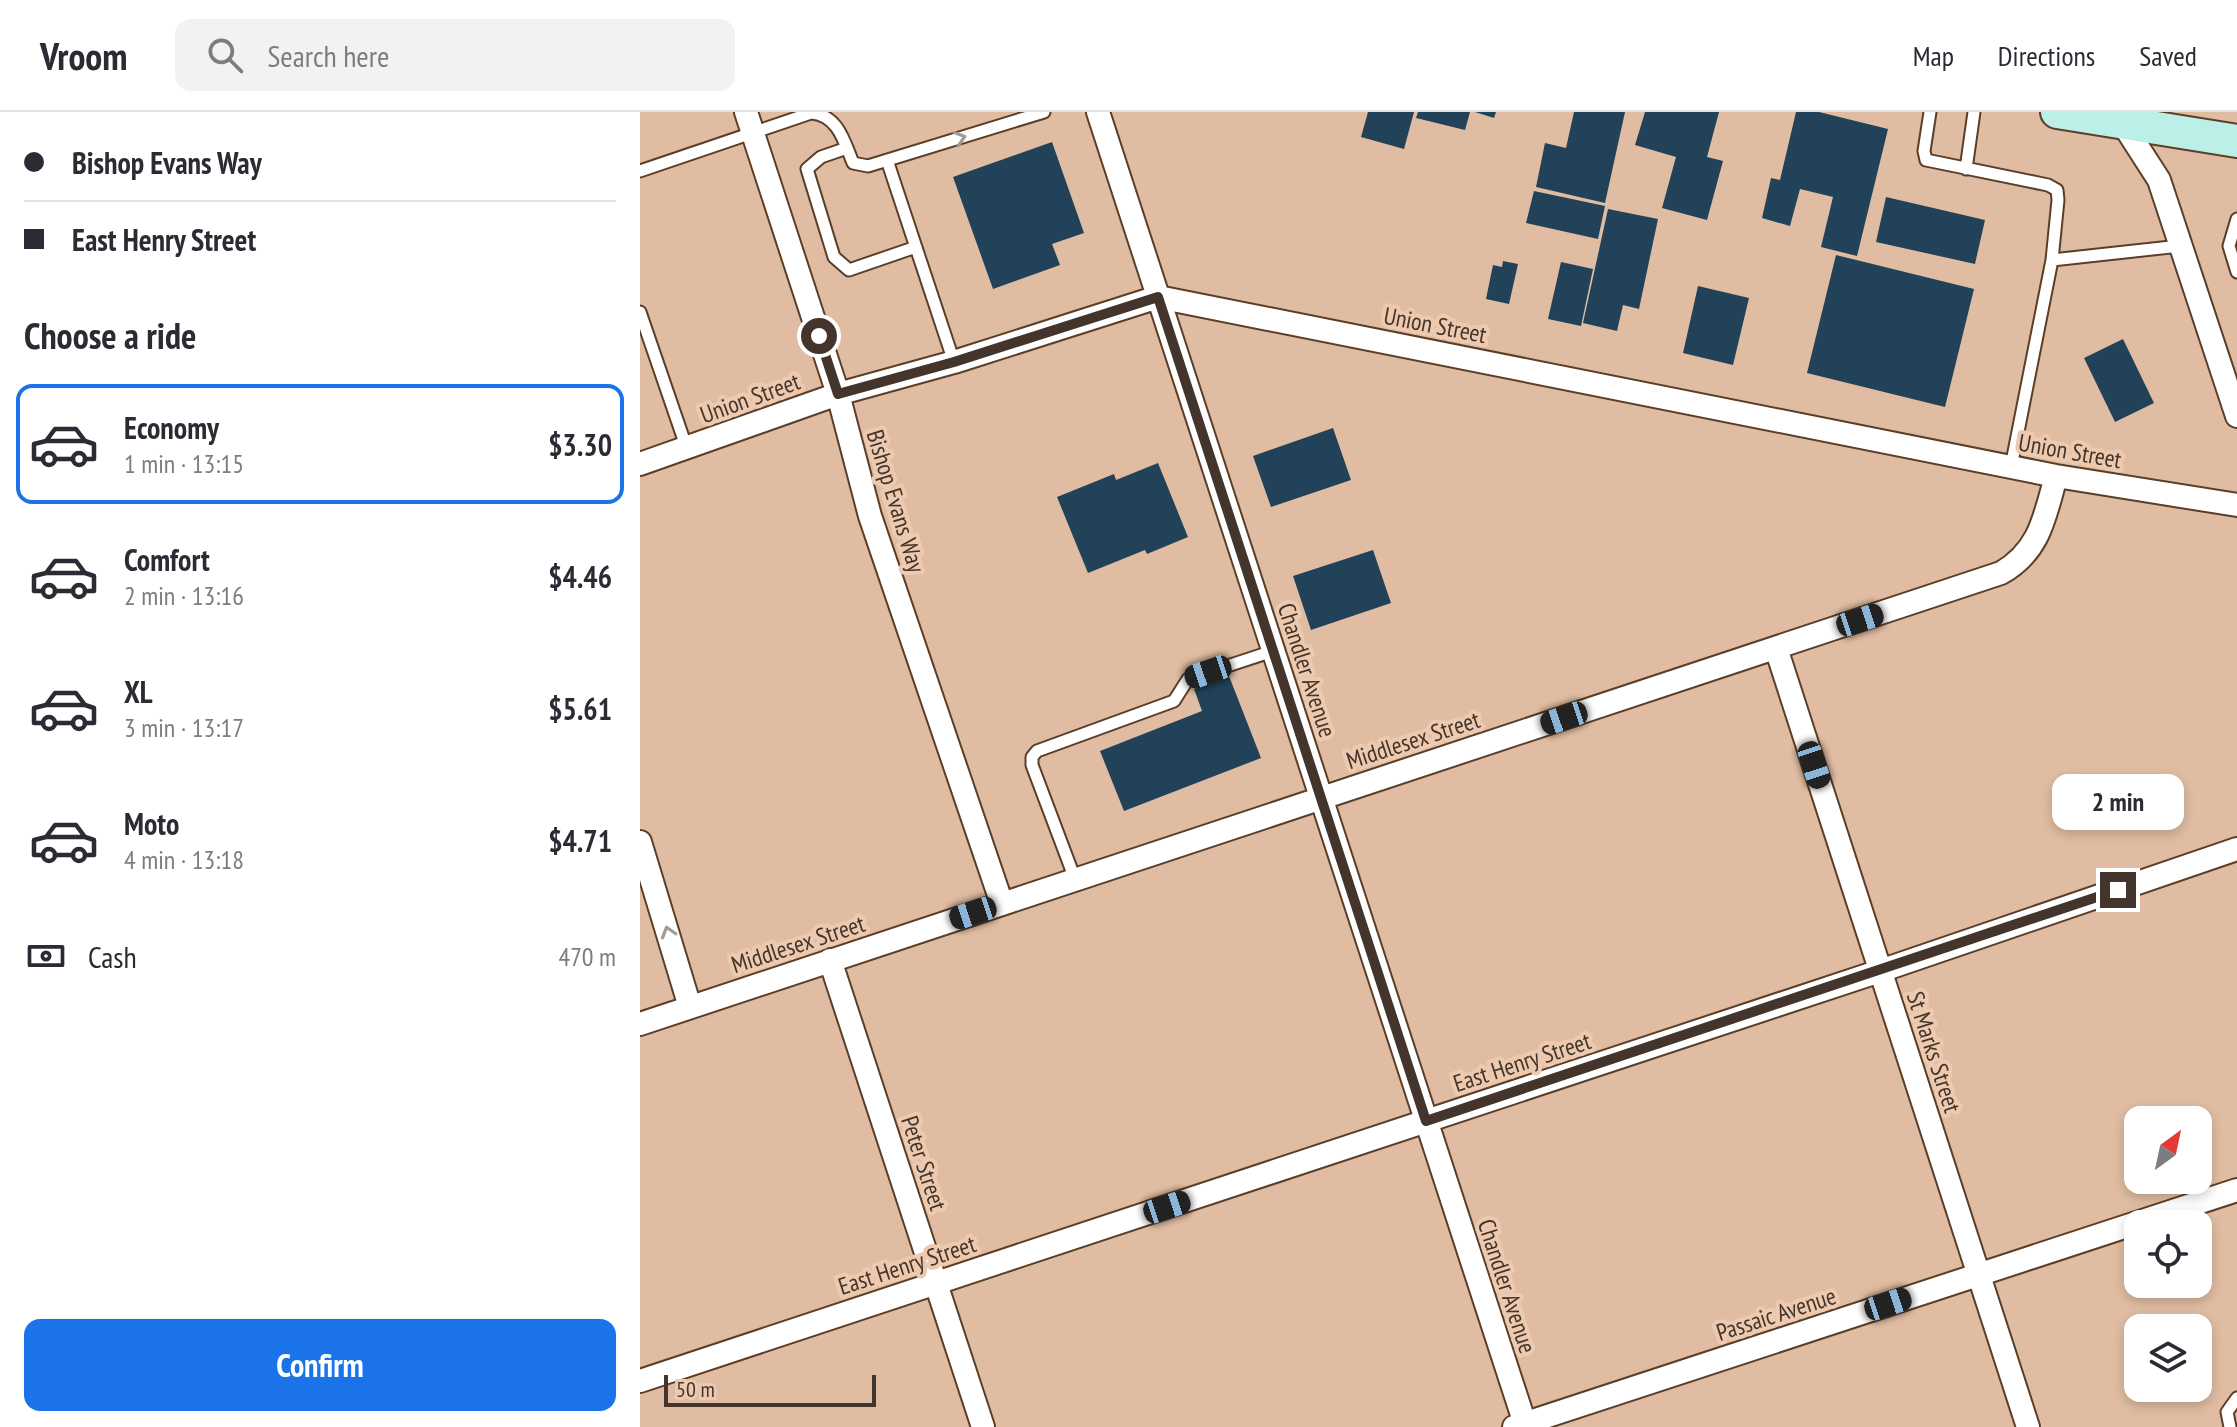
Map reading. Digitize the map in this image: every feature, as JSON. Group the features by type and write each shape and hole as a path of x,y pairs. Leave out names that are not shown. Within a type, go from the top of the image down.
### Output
{"main road":[{"path":"2057,112 2123,118 2237,141"}],"street":[{"name":"Chandler Avenue","path":"1098,112 1426,1121 1521,1426"},
{"path":"2123,118 2159,180 2237,416"},
{"name":"Bishop Evans Way","path":"750,122 838,394 870,516 1002,904"},
{"name":"Union Street","path":"640,464 838,394 954,362 1158,297 2056,476 2237,505"},
{"name":"Middlesex Street","path":"640,1024 2001,573 2023,559 2037,538 2056,476"},
{"name":"St Marks Street","path":"1776,648 2028,1427"},
{"path":"640,842 690,1007"},
{"name":"East Henry Street","path":"640,1381 1880,971 2237,849"},
{"name":"Peter Street","path":"830,960 983,1427"},
{"name":"Passaic Avenue","path":"1521,1426 2237,1190"}],"lane":[{"path":"1930,112 1924,151 1926,160 2048,185 2057,190 2052,260 2011,467"},
{"path":"1966,169 1974,112"},
{"path":"640,171 750,122 811,113 823,113 837,125 853,163 868,166 1037,113"},
{"path":"847,148 821,157 807,169 834,257 849,270 916,247"},
{"path":"887,160 954,362"},
{"path":"2237,219 2229,246 2237,272"},
{"path":"2052,260 2180,246"},
{"path":"640,312 687,449"},
{"path":"1075,879 1032,765 1032,757 1037,751 1174,701 1188,679 1273,651"},
{"path":"2230,1427 2227,1412 2237,1398"}],"building":[{"path":"1368,112 1414,112 1404,149 1361,137"},
{"path":"1418,112 1470,112 1465,130 1416,118"},
{"path":"1475,112 1496,112 1494,118"},
{"path":"1574,112 1625,112 1605,203 1536,187 1545,143 1566,148"},
{"path":"1645,112 1719,112 1707,157 1723,161 1707,220 1662,208 1676,157 1635,145"},
{"path":"1796,112 1819,112 1888,129 1857,256 1821,247 1833,197 1800,189 1790,226 1762,218 1771,178 1780,180"},
{"path":"1052,142 1084,233 1052,244 1060,265 993,289 953,177"},
{"path":"1534,191 1605,206 1598,239 1526,223"},
{"path":"1886,197 1985,220 1975,264 1876,242"},
{"path":"1608,209 1658,219 1639,309 1623,305 1617,331 1583,323"},
{"path":"1836,255 1974,289 1945,407 1807,373"},
{"path":"1503,261 1518,264 1509,304 1486,299 1493,265 1502,267"},
{"path":"1561,262 1593,269 1581,326 1548,319"},
{"path":"1698,286 1749,298 1733,365 1683,353"},
{"path":"2123,339 2154,403 2115,422 2084,358"},
{"path":"1333,428 1351,480 1271,507 1253,456"},
{"path":"1158,463 1188,537 1088,573 1057,497 1114,474 1116,480"},
{"path":"1373,550 1391,603 1311,630 1293,576"},
{"path":"1229,676 1261,758 1124,811 1100,751 1202,711 1194,689"}],"route":[{"path":"819,336 838,394 954,362 1158,297 1426,1121 2118,890"}]}
